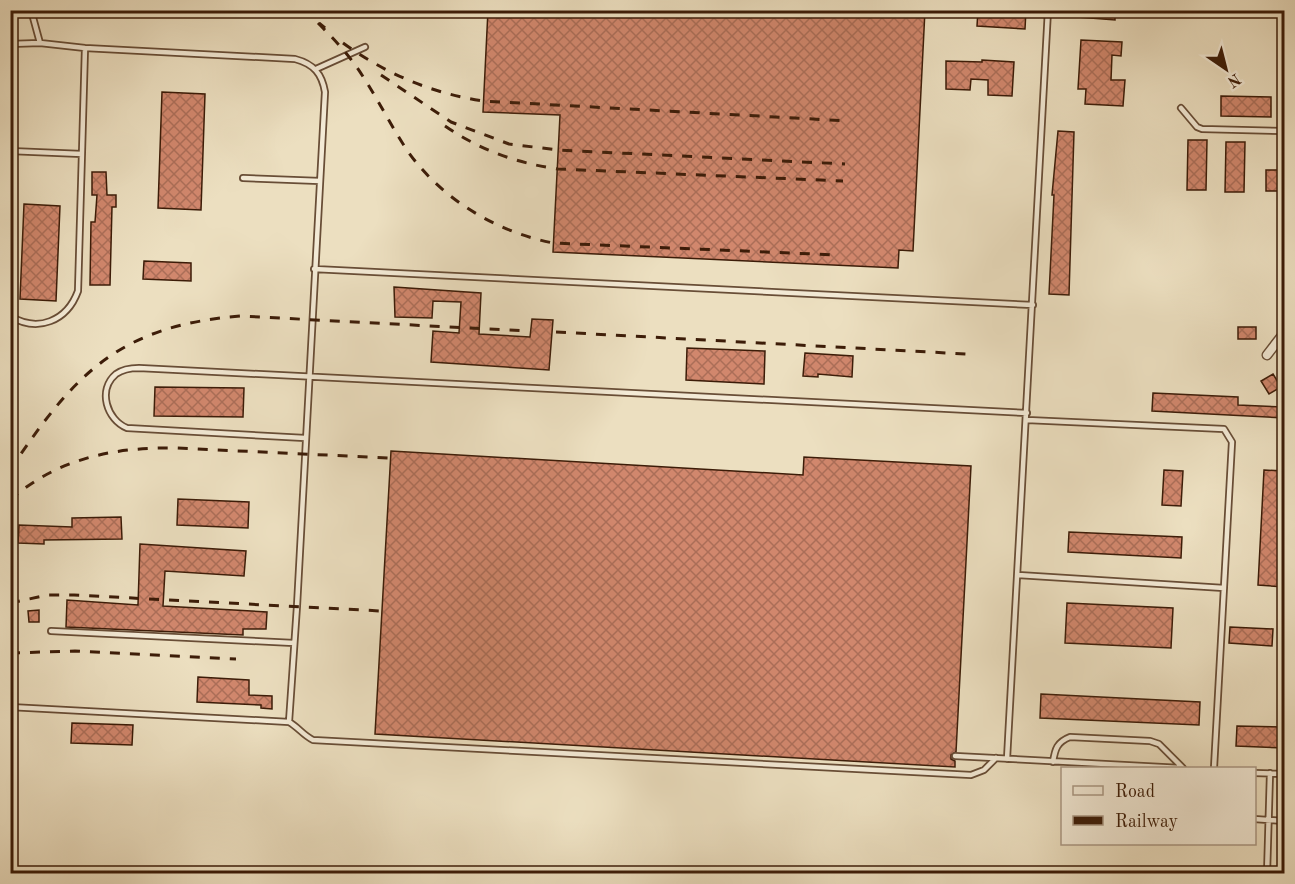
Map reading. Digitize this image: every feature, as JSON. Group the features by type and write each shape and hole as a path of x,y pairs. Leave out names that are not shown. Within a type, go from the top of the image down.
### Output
{"street":[{"path":"1267,355 1284,333"}],"lane":[{"path":"31,10 40,43"},
{"path":"1007,759 1034,306 1048,10"},
{"path":"10,44 40,43 85,48 295,59 306,62 316,69 323,79 325,92 288,722"},
{"path":"316,69 365,47"},
{"path":"10,315 17,320 43,323 56,319 74,303 78,291 85,48"},
{"path":"1181,108 1197,127 1202,129 1284,130"},
{"path":"10,151 82,154"},
{"path":"243,178 320,181"},
{"path":"315,269 1034,306"},
{"path":"305,438 127,428 114,420 108,410 107,390 110,381 117,373 139,368 1027,413"},
{"path":"1027,420 1224,429 1232,442 1214,767"},
{"path":"1018,575 1224,588"},
{"path":"51,631 294,643"},
{"path":"10,707 288,722 297,726 302,735 313,740 971,775 984,770 996,758"},
{"path":"1053,762 1055,748 1070,737 1138,740 1159,744 1181,767"},
{"path":"955,756 1160,767"},
{"path":"1256,773 1284,774"},
{"path":"1266,873 1270,773"},
{"path":"1256,819 1284,821"}],"building":[{"path":"488,10 925,10 913,251 899,250 898,268 553,252 560,115 483,112"},
{"path":"978,10 1026,10 1025,29 977,26"},
{"path":"1079,10 1115,10 1115,20 1078,17"},
{"path":"1081,40 1122,42 1121,56 1112,55 1111,80 1125,80 1123,106 1085,104 1086,89 1078,89"},
{"path":"982,60 1014,62 1012,96 988,95 988,80 971,79 970,90 946,89 946,61 982,62"},
{"path":"162,92 205,94 201,210 158,208"},
{"path":"1221,96 1271,97 1271,117 1221,116"},
{"path":"1058,131 1074,132 1069,295 1049,294 1054,195 1052,195"},
{"path":"1188,140 1207,140 1206,190 1187,190"},
{"path":"1226,142 1245,142 1244,192 1225,192"},
{"path":"1266,170 1284,170 1284,191 1266,191"},
{"path":"92,172 106,172 107,195 116,195 116,207 112,207 110,285 90,285 91,222 95,222 97,195 92,195"},
{"path":"24,204 60,206 56,301 20,299"},
{"path":"144,261 191,263 191,281 143,279"},
{"path":"394,287 481,293 479,334 530,337 532,319 553,320 549,370 431,362 433,331 459,333 461,302 433,301 432,318 395,317"},
{"path":"1238,327 1256,327 1256,339 1238,339"},
{"path":"687,348 765,351 764,384 686,380"},
{"path":"805,353 853,356 852,377 818,374 818,377 803,376"},
{"path":"1273,374 1281,387 1269,394 1261,381"},
{"path":"155,387 244,388 243,417 154,416"},
{"path":"1153,393 1238,397 1238,405 1284,407 1284,418 1152,411"},
{"path":"391,451 803,475 804,457 971,466 956,752 951,755 951,759 955,761 955,767 375,734"},
{"path":"1164,470 1183,471 1181,506 1162,505"},
{"path":"1264,470 1284,471 1284,587 1258,585"},
{"path":"178,499 249,502 248,528 177,525"},
{"path":"121,517 122,539 44,540 44,544 18,543 19,525 72,527 72,518"},
{"path":"1069,532 1182,537 1181,558 1068,552"},
{"path":"140,544 246,551 244,576 165,571 163,606 267,612 266,629 243,629 243,635 66,627 67,600 138,605"},
{"path":"1067,603 1173,608 1171,648 1065,643"},
{"path":"39,610 39,622 29,622 28,611"},
{"path":"1230,627 1273,629 1272,646 1229,643"},
{"path":"198,677 249,680 249,695 272,696 272,709 261,708 261,705 197,702"},
{"path":"1041,694 1200,702 1199,725 1040,718"},
{"path":"72,723 133,725 132,745 71,743"},
{"path":"1237,726 1284,727 1284,748 1236,746"}],"railway":[{"path":"304,10 325,28"},
{"path":"853,10 857,11"},
{"path":"318,23 357,68 403,144 423,170 438,185 473,212 512,231 553,243 838,255"},
{"path":"343,43 376,64 410,81 445,93 483,101 849,121"},
{"path":"381,75 451,122 509,144 558,150 845,164"},
{"path":"445,126 485,149 528,163 558,169 843,181"},
{"path":"10,470 56,406 79,381 104,360 131,344 162,331 198,322 240,316 527,331"},
{"path":"556,332 966,354"},
{"path":"10,500 47,474 67,465 109,453 131,450 176,448 389,458"},
{"path":"10,603 48,595 74,595 381,611"},
{"path":"10,653 75,651 236,659"}]}
